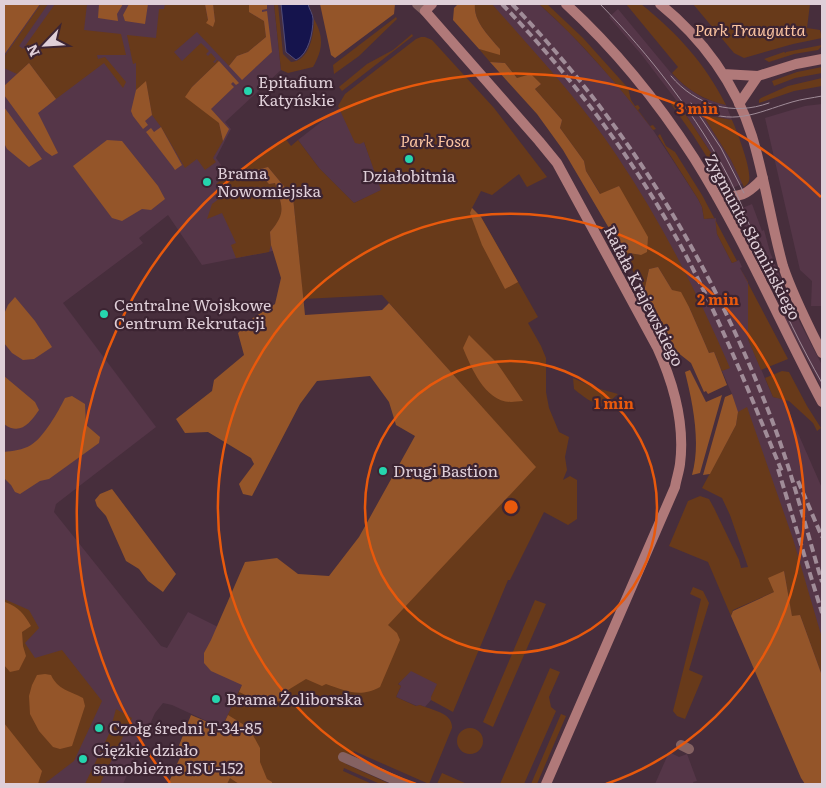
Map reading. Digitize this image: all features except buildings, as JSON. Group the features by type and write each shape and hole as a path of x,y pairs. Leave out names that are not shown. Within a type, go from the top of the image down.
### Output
{"street":[{"name":"Rafała Krajewskiego","path":"417,4 429,8 556,163 657,347 666,368 679,418 680,466 674,487 656,533 546,784"},
{"name":"Zygmunta Słomińskiego","path":"566,4 600,38 650,95 690,152 717,197 822,402"},
{"name":"Zygmunta Słomińskiego","path":"660,4 672,9 694,35 723,74 739,104 752,136 780,256 800,309 822,353"},
{"path":"723,74 758,76 796,64 822,59"},
{"path":"739,104 758,76"},
{"path":"717,197 745,195 763,178"},
{"path":"342,757 404,784"}],"shaded area":[{"path":"4,4 40,4 4,55"},
{"path":"40,4 274,4 281,70 225,122 231,129 216,158 230,177 268,167 298,246 202,265 168,215 139,238 143,243 63,303 156,427 56,504 54,512 161,646 167,648 188,612 284,660 241,687 222,728 172,705 163,703 155,713 123,784 4,784 4,55"},
{"path":"99,4 123,4 117,14 118,21 98,18"},
{"path":"129,4 148,4 145,24 125,21 123,15"},
{"path":"205,4 213,4 215,21 213,27 206,23 208,20"},
{"path":"249,4 267,4 267,9 262,10 262,12 267,11 272,52 242,80 229,66 237,56 248,52 266,37 264,21 249,12"},
{"path":"281,4 308,4 312,15 312,30 307,48 296,60 286,52"},
{"path":"320,4 395,4 394,14 335,58 331,55"},
{"path":"458,4 475,4 479,22 500,49 500,55 479,49 453,20 454,8"},
{"path":"482,4 539,4 569,32 616,83 653,130 698,199 702,207 704,219 716,218 717,234 732,263 739,260 742,267 740,268 748,282 748,339 773,397 783,399 822,488 822,713 732,394 722,371"},
{"path":"618,9 671,73 685,86 703,98 726,105 732,120 706,115 704,117 743,183 731,189 711,153 676,100 641,54 609,17"},
{"path":"219,61 239,83 236,85 233,82 231,84 234,87 211,109 229,129 223,141 219,123 185,97 192,87"},
{"path":"490,62 505,63 517,78 531,74 541,84 535,89 562,120 560,128 584,161 586,171 600,194 619,186 648,237 647,252 641,255 623,252 563,150 537,114"},
{"path":"29,63 56,99 38,113 58,153 52,156 45,151 4,95 4,86"},
{"path":"146,81 152,115 145,121 148,125 143,129 131,111 136,90"},
{"path":"822,104 822,306 811,306 812,281 800,270 765,118 805,106"},
{"path":"4,107 42,159 29,167 7,149 4,143"},
{"path":"339,108 364,142 382,190 354,203 319,168 298,140"},
{"path":"161,127 182,165 175,170 146,132 151,128 154,132"},
{"path":"107,140 122,141 158,186 165,199 151,210 142,209 122,221 112,218 73,166"},
{"path":"268,167 293,197 305,315 382,310 389,303 536,467 388,625 397,633 400,640 380,687 359,693 326,684 322,686 306,679 288,690 282,701 265,704 239,692 242,685 211,671 204,663 204,653 245,562 277,558 298,574 329,576 359,537 415,436 396,425 389,402 370,376 317,381 300,404 252,496 243,494 239,484 254,464 251,458 208,432 185,433 176,419 212,391 214,380 244,355 238,333 253,318 275,304 281,278 271,245 270,232 281,214 280,198 275,183 269,184 262,176 240,174"},
{"path":"752,204 762,231 764,230 770,252 795,313 822,365 822,388 785,318 742,220 740,209"},
{"path":"472,208 481,217 518,282 505,289 482,245 470,213"},
{"path":"658,267 672,290 681,292 709,353 714,352 727,385 708,394 706,391 704,392 691,363 677,352 644,292 649,269"},
{"path":"15,297 35,321 52,347 34,359 23,360 12,353 4,343 4,314 8,305"},
{"path":"469,335 497,363 523,401 511,402 502,400 486,390 470,364 463,348"},
{"path":"690,370 706,402 722,395 700,473 692,475 695,463 696,437 691,397 685,372"},
{"path":"4,376 35,402 39,410 28,423 20,428 15,429 4,424"},
{"path":"732,394 738,412 736,425 710,474 703,475 725,397"},
{"path":"72,396 85,404 86,425 100,437 99,443 49,479 40,481 20,494 15,492 4,478 4,452 25,448 36,441 50,424 65,398"},
{"path":"112,489 176,574 163,592 148,581 139,569 126,561 106,516 97,506 95,500 100,494"},
{"path":"784,571 792,616 800,615 821,673 822,784 805,784 801,778 731,616 733,611 774,592 768,578"},
{"path":"5,602 21,611 31,626 22,632 26,656 19,670 10,672 4,665"},
{"path":"411,670 438,684 431,700 425,707 417,706 396,697 401,686 398,684"},
{"path":"37,675 51,675 61,687 83,698 85,706 72,746 60,749 53,747 39,731 30,714 29,696 32,685"},
{"path":"191,715 222,728 228,715 249,728 260,748 260,762 267,779 272,784 239,784 230,778 227,784 168,784 183,751 178,748"},
{"path":"4,723 42,771 38,784 4,784"},
{"path":"669,752 679,757 687,754 697,781 693,782 694,784 655,784"}],"green space":[{"path":"41,4 48,4 19,46 23,49 55,4 87,4 84,30 121,34 126,55 97,55 98,59 105,57 126,82 123,88 104,63 56,99 29,63 17,74 4,68 4,57"},
{"path":"165,4 205,4 208,20 212,27 215,21 213,4 249,4 249,12 264,21 266,37 248,52 237,56 229,66 197,32 174,52 182,61 201,43 209,51 206,54 208,56 211,53 216,59 213,62 219,61 192,87 219,123 223,141 213,158 216,162 205,170 197,159 185,168 152,115 146,82 136,90 136,63 133,64 127,35 156,38 159,9 164,9"},
{"path":"274,4 278,4 283,54 291,62 303,57 307,52 312,39 314,19 321,37 321,43 319,54 313,67 288,73 281,70"},
{"path":"475,4 492,4 557,78 603,136 664,233 692,286 730,368 722,371 714,352 709,353 689,307 672,290 658,267 649,269 644,292 623,252 641,255 619,186 601,195 586,171 584,161 560,128 562,120 535,89 541,84 517,78 505,63 490,62 479,49 500,54 500,49 479,22"},
{"path":"539,4 547,4 583,38 628,88 631,100 635,106 638,105 640,108 638,110 650,126 653,125 656,129 653,130 599,64"},
{"path":"626,4 641,4 667,26 709,75 726,105 696,94 672,73 678,67"},
{"name":"Park Traugutta","path":"693,4 810,4 807,28 820,30 822,38 744,58 734,53"},
{"path":"396,17 397,19 359,56 334,74 333,65"},
{"path":"412,34 413,36 342,91 339,87 367,64 393,50"},
{"name":"Park Fosa","path":"421,37 432,40 494,108 547,177 527,187 519,174 492,195 481,191 472,208 481,217 538,317 528,323 546,358 546,392 549,408 559,432 569,437 565,457 567,470 563,480 570,476 577,480 577,519 568,525 544,512 510,580 508,580 453,712 431,700 437,684 411,671 398,684 401,686 396,697 416,706 420,705 441,713 451,723 452,728 429,784 354,751 346,764 390,784 380,784 344,768 343,771 372,784 227,784 243,748 223,725 241,687 535,467 382,295 303,299 293,197 268,167 237,175 285,138 291,146 298,140 319,168 354,203 381,190 364,142 360,144 355,143 338,106 345,94"},
{"path":"822,45 818,50 794,54 769,62 764,59 784,52"},
{"path":"822,67 822,73 795,78 774,86 772,81 797,72"},
{"path":"822,78 822,86 794,91 759,103 761,98 788,86"},
{"path":"676,100 711,153 731,189 724,184 671,104"},
{"path":"705,115 732,120 744,150 748,168 749,181 744,187 731,160 704,117"},
{"path":"660,134 666,146 675,152 714,218 704,219 702,207 698,199 658,136"},
{"path":"227,175 230,179 247,175 262,176 269,184 275,183 282,209 276,225 270,232 271,245 269,252 236,258 231,245 236,243 222,213 207,219 212,204 224,195 216,184"},
{"path":"715,220 737,261 732,263 717,234"},
{"path":"748,283 788,359 761,370 748,339"},
{"path":"782,371 789,372 821,428 817,431 813,423 789,401 773,397 765,378"},
{"path":"573,378 593,387 618,394 606,402 596,403 590,401 574,389"},
{"path":"747,407 793,539 822,638 822,703 821,673 800,615 792,617 784,571 774,592 733,610 731,616 708,562 669,546 688,501 700,496 709,499 739,560 741,568 748,567 722,498 702,488 736,425 738,412"},
{"path":"693,587 703,591 709,603 689,670 703,676 685,719 677,716 673,711 701,599 690,594"},
{"path":"4,599 29,610 39,628 25,643 35,658 62,650 102,701 74,761 44,784 4,784"},
{"path":"535,600 546,604 493,727 483,722"},
{"path":"550,668 560,672 549,697 551,707 556,711 524,784 500,784"},
{"path":"116,709 132,718 100,784 85,784 109,734"},
{"path":"561,714 566,716 537,784 531,784"},
{"path":"470,728 479,732 483,741 479,750 470,754 461,750 457,741 461,732"},
{"path":"442,773 467,784 437,784"}],"tram line":[{"path":"600,4 671,87 717,156 740,201 785,312 822,383"},
{"path":"671,76 692,95 716,106 742,108 769,103"},
{"path":"694,107 721,116 744,116 796,101 822,96"},
{"path":"691,103 721,148 744,193"}],"railway":[{"path":"502,4 584,98 609,131 655,200 676,236 719,322 783,474"},
{"path":"512,4 555,51 595,100 632,151 698,258 753,372 776,431 795,487 822,582"},
{"path":"778,469 822,613"},
{"path":"798,481 822,537"}],"place":[{"name":"Epitafium Katyńskie","path":"248,91"},
{"name":"Działobitnia","path":"409,159"},
{"name":"Brama Nowomiejska","path":"207,182"},
{"name":"Centralne Wojskowe Centrum Rekrutacji","path":"104,314"},
{"name":"Drugi Bastion","path":"383,471"},
{"name":"Brama Żoliborska","path":"216,699"},
{"name":"Czołg średni T-34-85","path":"99,728"},
{"name":"Ciężkie działo samobieżne ISU-152","path":"83,759"}]}
